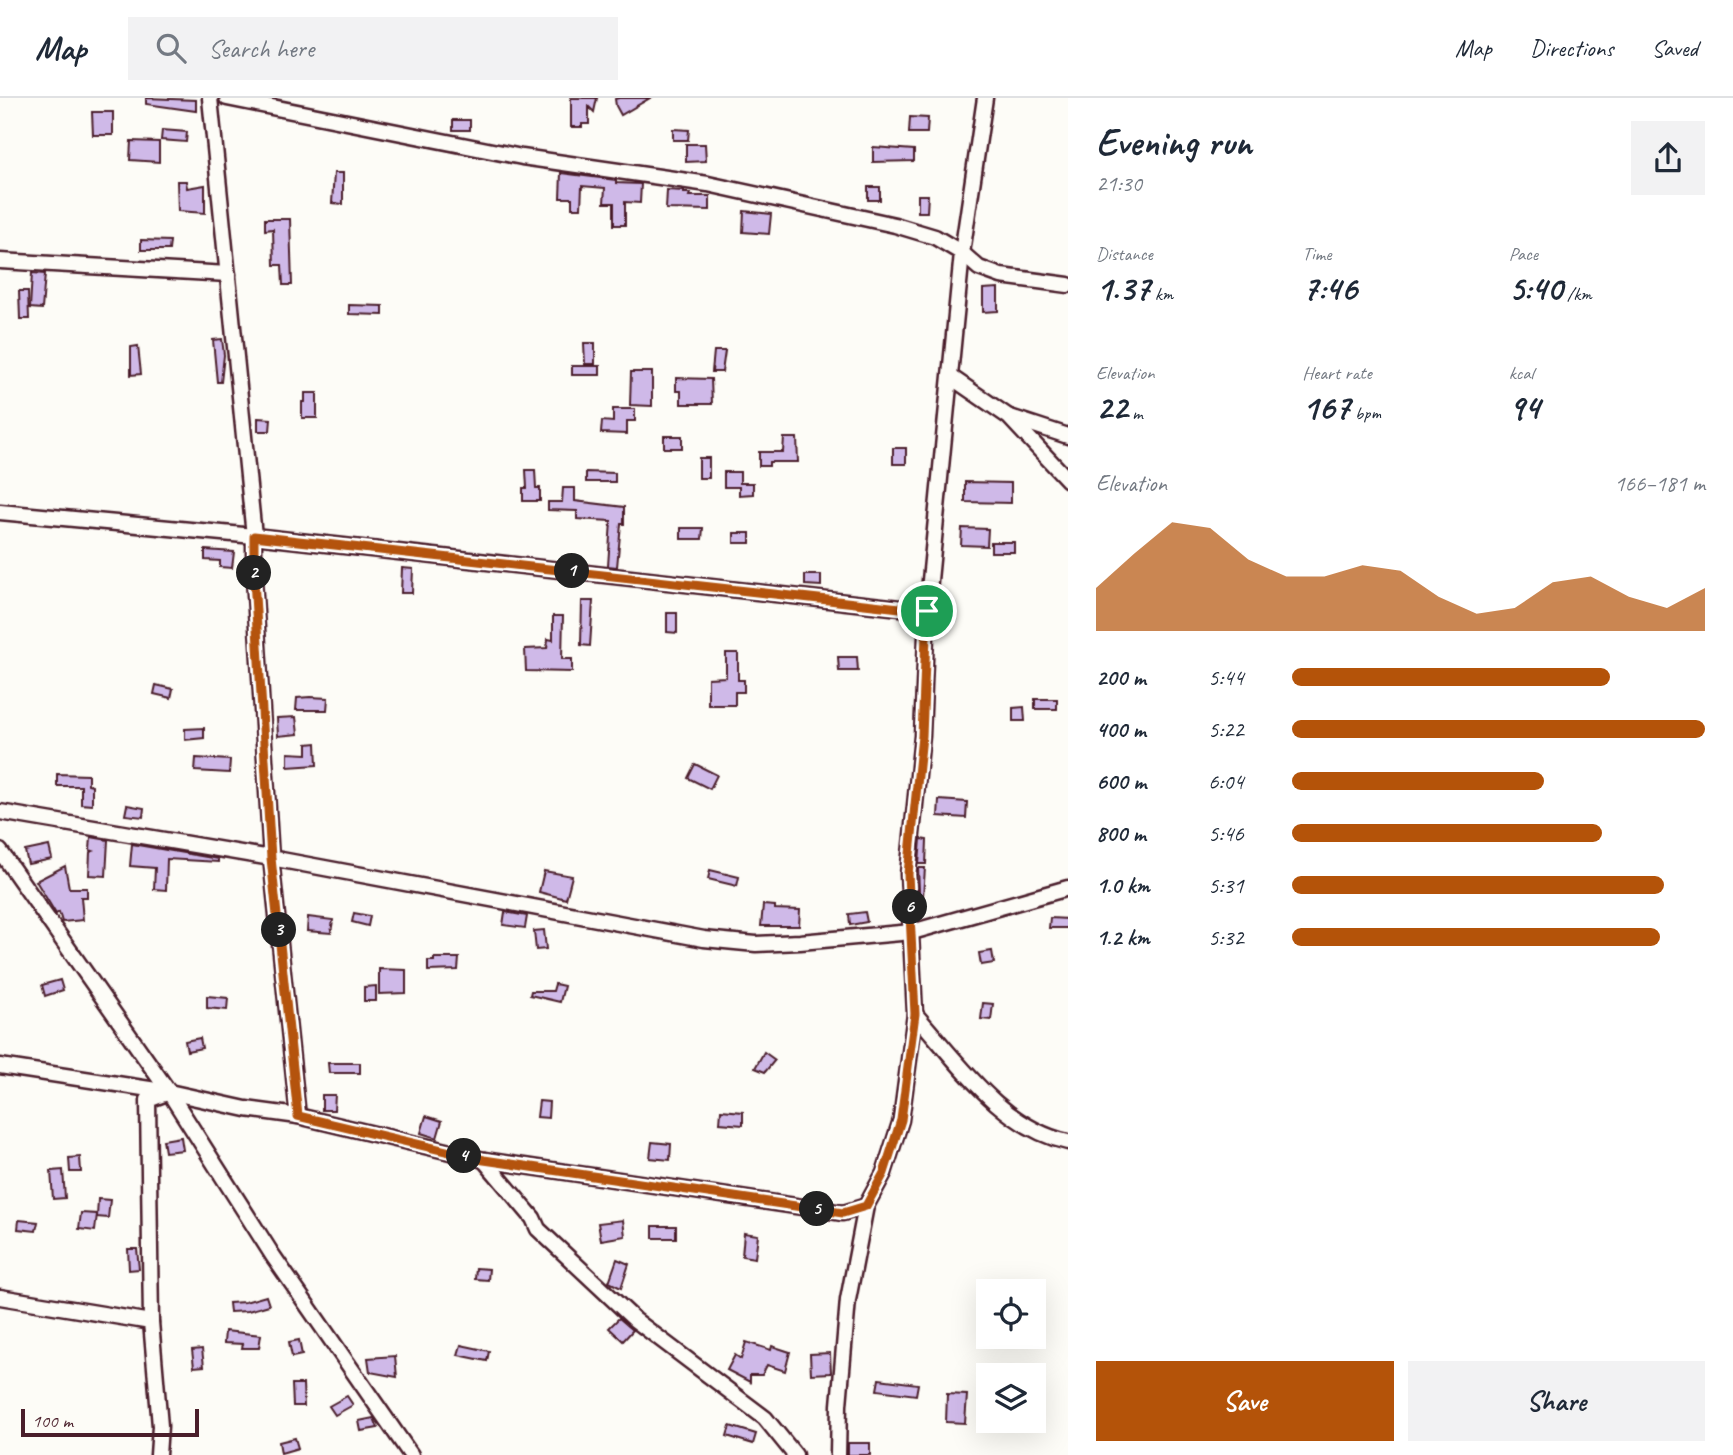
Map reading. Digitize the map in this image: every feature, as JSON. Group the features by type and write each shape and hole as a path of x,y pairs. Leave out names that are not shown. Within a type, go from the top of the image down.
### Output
{"street":[{"path":"210,98 254,536 254,579 271,858 298,1116"},
{"path":"227,98 522,157 708,184 895,225 935,237 962,253 979,268 1001,276 1068,285"},
{"path":"838,1455 839,1405 848,1300 866,1206 884,1173 901,1120 915,1014 908,874 922,736 927,611 962,253 985,98"},
{"path":"0,261 228,274"},
{"path":"951,377 1009,416 1068,480"},
{"path":"1009,416 1068,436"},
{"path":"0,512 254,536 927,611"},
{"path":"0,812 271,858 704,939 756,944 912,932 1068,888"},
{"path":"0,851 169,1092 273,1256 411,1455"},
{"path":"915,1014 994,1102 1049,1138 1068,1142"},
{"path":"0,1066 169,1092 246,1109 298,1116 484,1160 843,1213 866,1206"},
{"path":"158,1455 160,1426 151,1322 148,1100 169,1092"},
{"path":"484,1160 533,1218 538,1229 635,1320 765,1418 795,1455"},
{"path":"0,1297 151,1322"}],"building":[{"path":"146,98 196,100 196,111 146,104"},
{"path":"571,98 597,98 594,112 589,107 589,124 571,127"},
{"path":"650,98 621,115 615,99"},
{"path":"92,112 113,112 113,135 93,135"},
{"path":"910,117 928,118 927,133 909,133"},
{"path":"453,120 470,120 470,130 453,130"},
{"path":"673,129 689,130 688,140 673,140"},
{"path":"162,130 187,132 186,142 161,140"},
{"path":"131,141 159,142 159,162 130,160"},
{"path":"686,144 705,144 706,161 686,162"},
{"path":"873,147 914,150 914,161 873,162"},
{"path":"334,173 343,173 343,204 332,203"},
{"path":"561,173 616,180 616,183 641,184 640,203 625,202 625,225 614,225 614,203 604,203 605,188 582,186 581,208 572,208 572,198 560,198"},
{"path":"177,181 186,181 187,188 205,185 205,213 178,211"},
{"path":"868,187 880,187 880,200 868,200"},
{"path":"667,190 684,191 690,193 689,196 710,196 710,210 666,209"},
{"path":"918,195 928,195 927,212 918,212"},
{"path":"744,211 771,214 769,234 743,232"},
{"path":"265,219 290,219 292,285 283,285 282,265 274,265 273,229 265,230"},
{"path":"141,240 170,241 169,250 141,250"},
{"path":"32,273 45,274 42,309 30,308"},
{"path":"998,288 998,311 983,312 983,289"},
{"path":"19,291 28,291 29,319 20,319"},
{"path":"349,305 383,306 383,315 349,314"},
{"path":"222,339 224,355 221,382 217,382 213,340"},
{"path":"584,343 595,343 595,364 585,364"},
{"path":"138,346 141,374 131,375 131,347"},
{"path":"714,351 725,351 722,372 712,372"},
{"path":"572,366 600,366 600,375 572,375"},
{"path":"631,372 652,372 652,406 630,405"},
{"path":"676,378 711,379 712,404 681,404 681,391 676,391"},
{"path":"305,393 317,393 317,418 302,418"},
{"path":"613,409 635,409 635,421 627,421 627,434 601,433 602,421 613,422"},
{"path":"258,418 271,419 270,431 258,431"},
{"path":"664,436 682,436 682,448 664,448"},
{"path":"784,438 797,438 798,462 769,462 769,466 759,466 759,452 783,452"},
{"path":"893,448 906,448 906,464 893,464"},
{"path":"699,458 709,458 709,478 699,478"},
{"path":"526,470 535,470 540,501 523,501 523,488 527,488"},
{"path":"586,472 615,473 615,482 586,482"},
{"path":"724,472 740,472 740,483 753,483 753,494 739,495 739,487 724,487"},
{"path":"965,482 1011,483 1011,503 965,502"},
{"path":"563,488 575,488 575,501 624,507 617,567 608,566 611,521 577,519 577,511 548,510 548,502 562,502"},
{"path":"681,528 703,528 702,539 681,539"},
{"path":"962,528 988,529 987,546 961,545"},
{"path":"734,533 750,533 750,543 734,543"},
{"path":"991,542 1014,542 1014,552 991,552"},
{"path":"205,550 234,552 232,568 220,567 220,561 205,560"},
{"path":"402,568 413,569 412,593 401,593"},
{"path":"805,575 821,575 821,586 805,585"},
{"path":"582,601 593,601 590,646 581,645"},
{"path":"667,613 677,613 677,633 667,632"},
{"path":"553,616 563,616 562,659 572,659 572,672 526,671 525,649 547,648 548,639 553,640"},
{"path":"726,653 738,653 738,680 744,680 744,692 735,692 735,705 708,705 708,678 726,677"},
{"path":"838,657 857,657 858,671 839,671"},
{"path":"156,685 173,689 171,698 154,694"},
{"path":"297,698 328,698 327,710 296,710"},
{"path":"1035,699 1057,699 1057,709 1035,709"},
{"path":"1024,707 1025,721 1013,721 1013,708"},
{"path":"296,717 298,734 278,736 277,718"},
{"path":"204,728 204,738 185,740 185,729"},
{"path":"316,743 317,765 288,767 288,753 307,754 307,744"},
{"path":"196,758 230,760 229,773 195,771"},
{"path":"695,764 717,775 710,789 688,778"},
{"path":"57,774 88,775 88,784 92,785 92,805 81,804 81,786 57,786"},
{"path":"939,800 967,802 966,818 938,816"},
{"path":"127,805 144,808 143,817 125,815"},
{"path":"91,837 108,840 106,876 89,875 90,852 93,851 90,850"},
{"path":"921,839 927,840 926,864 919,864"},
{"path":"132,844 218,859 218,862 167,859 166,890 154,889 155,868 130,866"},
{"path":"49,846 52,859 28,864 25,851"},
{"path":"65,866 69,888 87,888 87,897 81,897 83,920 62,922 59,912 56,914 36,881"},
{"path":"918,868 925,868 922,911 920,911"},
{"path":"710,870 739,877 737,886 708,879"},
{"path":"544,871 572,876 566,899 539,892"},
{"path":"763,905 775,906 775,909 800,910 799,926 761,926"},
{"path":"505,912 527,916 525,928 503,925"},
{"path":"865,912 867,922 850,925 849,914"},
{"path":"354,913 370,916 368,926 352,922"},
{"path":"308,917 333,920 331,933 307,931"},
{"path":"1050,918 1068,919 1068,928 1049,928"},
{"path":"544,930 546,949 536,950 534,931"},
{"path":"992,951 994,963 981,965 979,953"},
{"path":"434,958 459,958 458,970 428,971 428,961 434,961"},
{"path":"379,969 406,970 406,993 379,994"},
{"path":"60,980 63,990 45,996 42,985"},
{"path":"555,984 564,986 560,1002 530,995 531,991 553,991"},
{"path":"376,986 376,1001 364,1001 364,987"},
{"path":"207,996 228,998 227,1010 207,1008"},
{"path":"983,1003 993,1004 991,1020 981,1019"},
{"path":"200,1038 202,1048 187,1051 185,1041"},
{"path":"764,1052 775,1060 765,1072 755,1068"},
{"path":"328,1063 360,1063 360,1073 329,1073"},
{"path":"322,1095 335,1095 334,1110 322,1110"},
{"path":"539,1101 549,1102 548,1118 537,1117"},
{"path":"721,1110 743,1112 743,1125 720,1123"},
{"path":"426,1116 442,1121 437,1138 421,1133"},
{"path":"181,1137 183,1150 165,1152 163,1140"},
{"path":"652,1142 671,1144 670,1160 650,1158"},
{"path":"80,1157 81,1172 70,1172 69,1158"},
{"path":"63,1170 65,1198 53,1199 51,1171"},
{"path":"98,1199 110,1200 108,1218 97,1217"},
{"path":"81,1213 97,1214 95,1231 79,1229"},
{"path":"19,1220 38,1222 36,1231 18,1229"},
{"path":"623,1220 625,1236 601,1240 598,1223"},
{"path":"653,1226 676,1226 676,1238 653,1238"},
{"path":"744,1233 758,1235 755,1258 742,1256"},
{"path":"128,1249 137,1249 139,1269 129,1270"},
{"path":"617,1259 629,1264 621,1288 609,1282"},
{"path":"476,1268 489,1269 488,1280 475,1279"},
{"path":"266,1296 269,1305 248,1311 230,1312 229,1303"},
{"path":"619,1318 633,1330 623,1341 609,1328"},
{"path":"225,1331 261,1335 259,1348 242,1348 243,1344 224,1343"},
{"path":"299,1340 302,1355 292,1357 289,1342"},
{"path":"746,1342 771,1350 772,1346 790,1352 785,1371 767,1365 762,1375 750,1375 750,1382 727,1370 735,1355 741,1359"},
{"path":"461,1345 489,1351 487,1361 458,1355"},
{"path":"202,1349 204,1366 194,1367 192,1350"},
{"path":"830,1353 831,1373 811,1374 810,1354"},
{"path":"395,1356 397,1377 370,1372 368,1358"},
{"path":"879,1379 918,1384 916,1395 877,1390"},
{"path":"292,1384 303,1384 304,1406 293,1406"},
{"path":"947,1394 967,1395 965,1423 946,1422"},
{"path":"347,1396 353,1405 335,1415 329,1406"},
{"path":"374,1418 378,1428 361,1431 359,1421"},
{"path":"730,1426 756,1434 753,1444 727,1436"},
{"path":"295,1438 298,1448 281,1453 279,1442"},
{"path":"848,1443 870,1443 870,1455 848,1455"}],"route":[{"path":"254,536 927,611 922,736 908,874 915,1014 901,1120 884,1173 866,1206 843,1213 484,1160 298,1116 271,858 254,579 254,536"}]}
